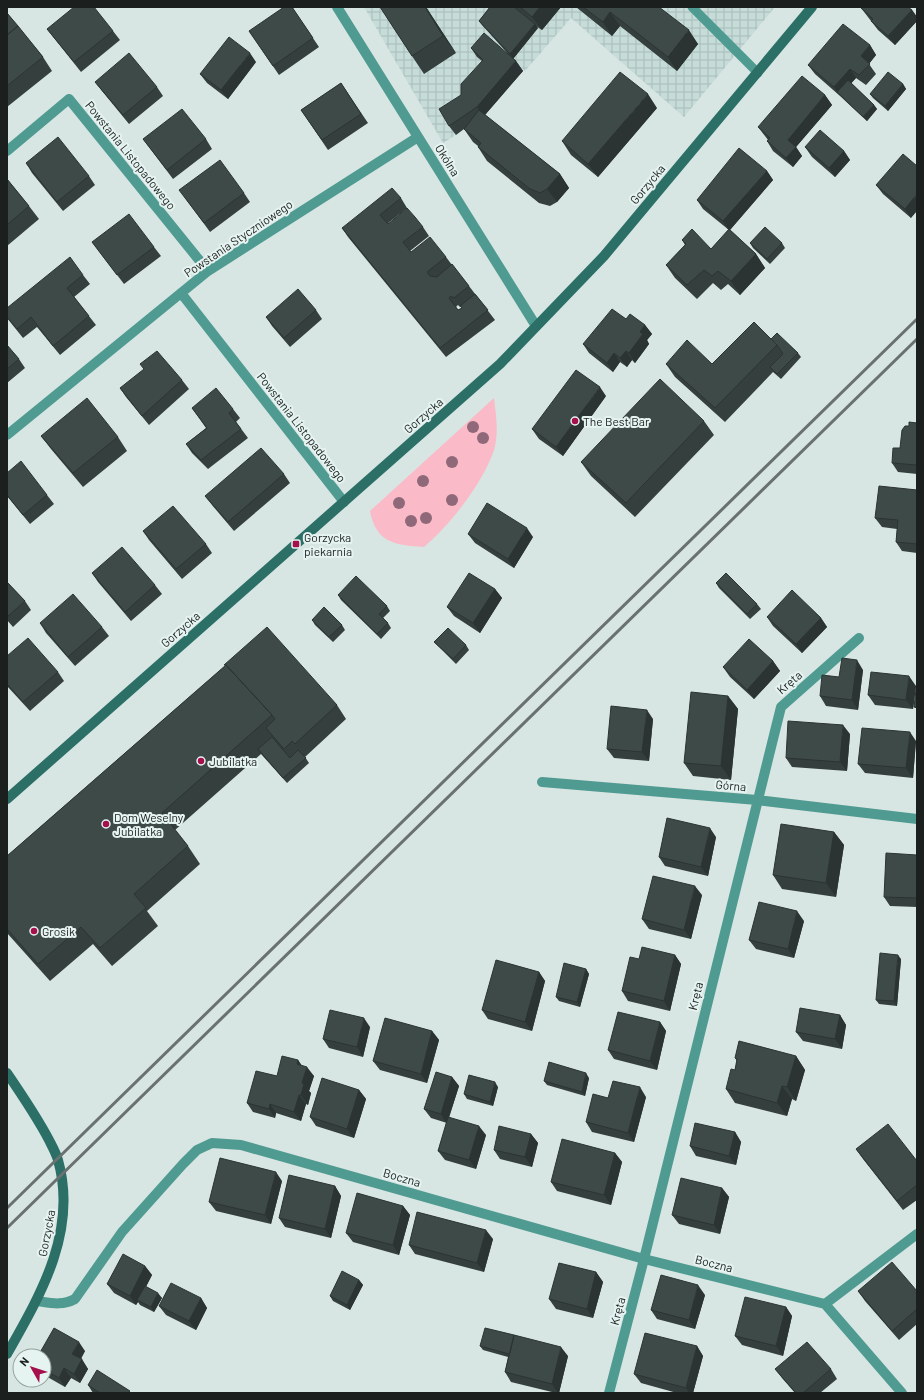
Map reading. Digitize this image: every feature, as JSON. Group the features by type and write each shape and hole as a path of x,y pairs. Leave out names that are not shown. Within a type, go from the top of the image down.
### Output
{"street":[{"name":"Okólna","path":"337,7 536,326"},
{"name":"Gorzycka","path":"7,799 500,364 604,256 812,7"},
{"name":"Powstania Listopadowego","path":"7,151 69,99 208,271"},
{"name":"Powstania Styczniowego","path":"7,435 208,271 418,137"},
{"name":"Powstania Listopadowego","path":"181,293 344,502"},
{"name":"Kręta","path":"609,1393 644,1259 781,707 859,638"},
{"name":"Górna","path":"542,782 757,800 917,819"},
{"name":"Gorzycka","path":"7,1073 40,1122 58,1158 65,1200 63,1227 53,1263 37,1301 7,1354"},
{"name":"Boczna","path":"37,1301 57,1304 67,1303 75,1299 122,1232 197,1150 212,1143 241,1145 644,1259 825,1304"},
{"path":"902,1393 825,1304 917,1234"}],"lane":[{"path":"692,7 758,73"}],"shaded area":[{"path":"364,7 775,7 684,117 571,18 525,71 508,56 456,135 443,143"},
{"path":"494,398 497,431 496,444 489,463 465,503 424,547 396,543 382,536 373,522 370,511"}],"building":[{"path":"74,7 94,7 113,31 74,62 47,29"},
{"path":"284,7 292,7 313,38 273,66 249,31"},
{"path":"380,7 425,7 443,36 412,56"},
{"path":"490,7 514,7 535,24 510,54 479,21"},
{"path":"520,7 540,7 532,17"},
{"path":"583,7 659,7 689,30 668,57 610,12 603,22"},
{"path":"908,7 912,10 888,36 871,21 873,19 861,8"},
{"path":"7,13 18,26 7,35"},
{"path":"843,24 870,45 861,56 870,64 859,75 850,69 834,87 808,65"},
{"path":"18,26 43,57 7,86 7,35"},
{"path":"484,33 516,61 477,107 449,126 439,109 461,95 461,84 483,60 471,48"},
{"path":"229,37 250,53 221,90 200,74"},
{"path":"129,53 157,87 123,115 95,82"},
{"path":"620,72 648,94 588,164 562,141"},
{"path":"888,72 903,84 885,106 870,94"},
{"path":"802,76 825,95 788,140 796,147 786,158 767,141 770,138 758,127"},
{"path":"848,80 874,105 863,117 837,92"},
{"path":"341,83 361,114 322,140 301,110"},
{"path":"182,109 206,139 167,170 143,139"},
{"path":"479,110 560,174 547,189 540,193 530,189 478,147 481,143 464,129"},
{"path":"820,130 844,151 829,168 805,147"},
{"path":"58,137 89,176 57,202 26,163"},
{"path":"739,148 767,171 723,221 697,200"},
{"path":"903,154 917,166 917,194 905,209 876,185"},
{"path":"220,160 244,193 204,223 179,190"},
{"path":"7,179 29,206 7,225"},
{"path":"392,188 401,198 380,215 388,224 407,208 423,227 403,242 411,252 430,237 446,257 427,272 430,276 437,277 452,264 469,286 454,298 451,296 449,298 458,310 462,308 460,306 475,294 488,310 440,348 342,228"},
{"path":"129,214 154,247 117,275 92,242"},
{"path":"765,227 782,243 767,259 750,243"},
{"path":"692,229 711,249 729,229 756,254 731,281 718,271 712,276 704,270 687,285 666,265 686,244 682,240"},
{"path":"70,257 83,275 67,288 89,316 53,346 31,317 17,329 7,317 7,308"},
{"path":"298,289 316,310 284,338 266,317"},
{"path":"612,309 626,319 630,314 645,325 640,332 643,334 629,353 626,351 620,358 614,353 607,363 583,344"},
{"path":"754,322 777,345 715,408 666,364 687,340 712,364"},
{"path":"777,333 798,353 777,374 770,367 783,354 771,339"},
{"path":"7,345 19,359 7,369"},
{"path":"157,351 182,380 142,416 120,388 144,369 140,364"},
{"path":"576,370 600,387 556,447 532,429"},
{"path":"660,379 704,421 626,503 581,462"},
{"path":"216,388 233,409 229,413 241,429 201,460 186,444 207,428 192,408"},
{"path":"87,398 118,437 73,473 41,436"},
{"path":"909,422 917,423 917,465 892,463 893,448 900,448 902,430 905,426 909,426"},
{"path":"261,448 284,474 228,522 205,496"},
{"path":"21,461 47,495 23,515 7,495 7,473"},
{"path":"879,486 917,490 917,544 896,542 898,520 875,518"},
{"path":"487,503 527,528 508,559 468,534"},
{"path":"173,506 206,544 176,569 143,531"},
{"path":"122,547 155,585 125,612 92,573"},
{"path":"469,573 495,589 473,623 447,607"},
{"path":"726,573 757,604 747,614 716,583"},
{"path":"356,576 387,606 379,614 388,623 377,634 338,595"},
{"path":"7,582 25,601 7,617"},
{"path":"792,590 821,618 796,644 767,617"},
{"path":"73,594 102,627 68,657 40,623"},
{"path":"324,607 342,625 329,637 312,620"},
{"path":"267,627 337,705 295,744 292,741 284,749 266,728 275,719 226,665 224,665"},
{"path":"448,628 466,645 453,659 434,642"},
{"path":"28,638 58,672 23,702 7,684 7,656"},
{"path":"749,639 773,661 747,690 723,667"},
{"path":"842,658 857,660 852,700 820,696 822,675 839,677"},
{"path":"226,665 272,715 162,813 188,846 134,894 146,908 100,948 81,927 38,964 7,929 7,856"},
{"path":"871,672 909,676 906,700 868,695"},
{"path":"917,681 917,708 914,707"},
{"path":"691,692 728,696 721,766 684,763"},
{"path":"611,706 647,710 642,752 607,749"},
{"path":"788,721 843,725 840,762 786,758"},
{"path":"862,728 910,732 906,768 858,764"},
{"path":"272,737 290,758 298,750 306,758 283,778 258,749"},
{"path":"667,818 710,828 701,867 659,857"},
{"path":"781,824 834,832 826,883 773,875"},
{"path":"886,853 917,855 917,898 884,897"},
{"path":"653,876 695,886 684,930 642,919"},
{"path":"759,902 797,911 788,949 749,940"},
{"path":"642,947 675,955 664,1001 622,991 630,957 639,959"},
{"path":"880,953 898,955 894,1001 876,1000"},
{"path":"496,960 539,972 525,1022 482,1010"},
{"path":"564,963 586,969 577,1002 556,997"},
{"path":"800,1008 840,1015 835,1039 796,1032"},
{"path":"330,1010 364,1018 357,1047 323,1039"},
{"path":"618,1012 660,1022 650,1061 608,1050"},
{"path":"385,1018 432,1031 421,1074 373,1061"},
{"path":"739,1041 796,1056 787,1087 782,1086 777,1103 726,1089 731,1069 735,1070 737,1059 735,1058"},
{"path":"282,1056 298,1060 297,1064 307,1067 302,1083 304,1084 301,1095 299,1095 294,1112 270,1104 269,1109 247,1103 256,1071 277,1076"},
{"path":"549,1062 586,1073 582,1092 544,1081"},
{"path":"436,1072 452,1077 441,1114 424,1109"},
{"path":"469,1075 495,1082 490,1102 464,1094"},
{"path":"322,1078 359,1090 347,1129 310,1117"},
{"path":"613,1081 640,1087 628,1133 586,1122 593,1094 608,1098"},
{"path":"448,1117 479,1126 469,1160 438,1151"},
{"path":"695,1123 735,1132 729,1156 690,1146"},
{"path":"888,1124 917,1161 917,1185 897,1201 856,1149"},
{"path":"499,1126 531,1134 525,1157 494,1150"},
{"path":"562,1139 615,1153 604,1195 551,1182"},
{"path":"220,1158 276,1172 265,1215 209,1202"},
{"path":"289,1175 335,1186 325,1229 279,1218"},
{"path":"681,1178 722,1188 714,1225 672,1215"},
{"path":"357,1193 403,1206 393,1245 346,1233"},
{"path":"417,1212 486,1230 477,1263 409,1245"},
{"path":"123,1254 145,1266 130,1296 107,1284"},
{"path":"892,1262 917,1291 917,1309 892,1331 858,1291"},
{"path":"559,1263 596,1272 587,1309 549,1299"},
{"path":"342,1271 359,1280 347,1305 330,1296"},
{"path":"661,1275 698,1285 689,1320 651,1310"},
{"path":"171,1283 201,1298 189,1321 159,1306"},
{"path":"145,1286 158,1293 151,1307 137,1300"},
{"path":"745,1297 786,1307 776,1346 735,1336"},
{"path":"54,1328 79,1342 72,1354 82,1359 74,1374 64,1368 59,1378 52,1374 52,1348 43,1348"},
{"path":"485,1328 514,1335 509,1354 480,1346"},
{"path":"645,1333 697,1346 686,1388 634,1374"},
{"path":"514,1335 561,1347 552,1384 505,1372"},
{"path":"807,1342 831,1369 803,1393 796,1393 775,1369"},
{"path":"97,1370 130,1391 128,1393 100,1393 88,1385"}],"railway":[{"path":"7,1208 917,319"},
{"path":"7,1228 917,339"}],"place":[{"name":"The Best Bar","path":"575,421"},
{"name":"Gorzycka piekarnia","path":"296,544"},
{"name":"Jubilatka","path":"201,761"},
{"name":"Dom Weselny Jubilatka","path":"106,824"},
{"name":"Grosik","path":"34,931"}]}
